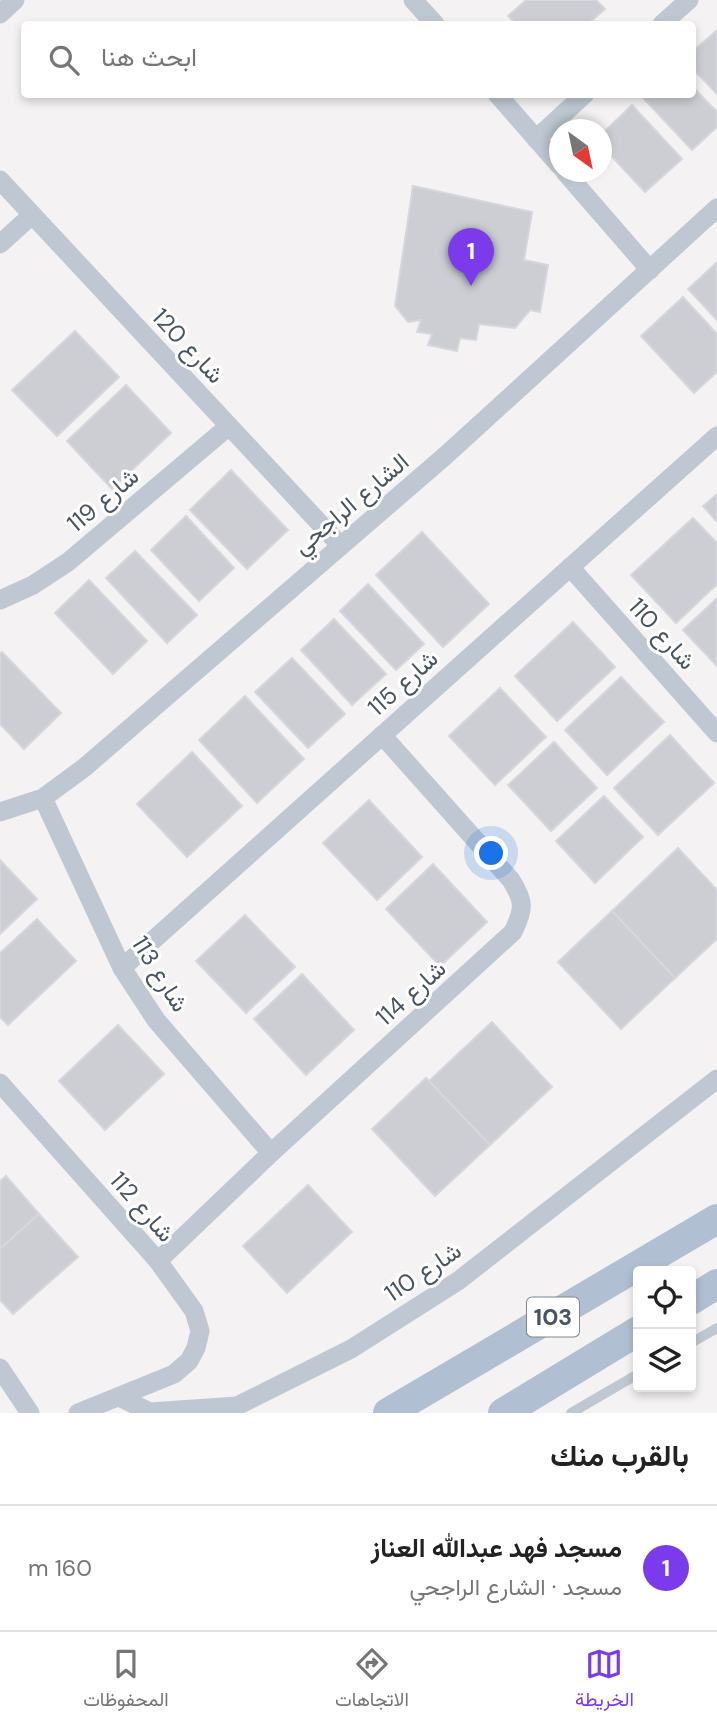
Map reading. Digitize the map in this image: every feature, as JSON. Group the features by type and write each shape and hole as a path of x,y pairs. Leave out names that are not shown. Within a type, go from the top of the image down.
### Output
{"main road":[{"name":"103","path":"388,1413 717,1219"},
{"path":"696,1297 717,1284"},
{"name":"103","path":"503,1413 633,1334"}],"street":[{"path":"0,13 15,0"},
{"path":"413,0 432,21"},
{"path":"665,21 689,0"},
{"path":"500,98 549,154"},
{"path":"536,139 581,98"},
{"name":"شارع 120","path":"0,180 340,545"},
{"path":"574,182 650,270"},
{"name":"الشارع الراجحي","path":"0,812 43,798 85,767 445,456 717,208"},
{"path":"0,244 32,215"},
{"name":"شارع 119","path":"0,600 33,585 68,562 229,426"},
{"name":"شارع 115","path":"122,968 717,436"},
{"name":"شارع 110","path":"570,567 717,733"},
{"name":"114 شارع","path":"158,1261 271,1153 513,932 522,914 521,896 511,880 382,735"},
{"name":"شارع 113","path":"43,798 122,968 156,1020 271,1153"},
{"name":"شارع 110","path":"120,1397 150,1412 237,1406 351,1349 457,1281 717,1079"},
{"name":"شارع 112","path":"0,1083 158,1261 194,1311 200,1331 189,1361 174,1374 120,1397"},
{"path":"0,1368 30,1413"},
{"path":"78,1413 120,1397"}],"lane":[{"path":"696,1340 717,1328"},
{"path":"571,1413 633,1377"}],"building":[{"path":"526,0 596,0 605,9 591,21 514,21 508,16"},
{"path":"717,30 717,94 696,72 696,48"},
{"path":"696,90 717,112 717,127 692,150 643,98 696,98"},
{"path":"632,105 682,159 645,192 612,157 612,124"},
{"path":"413,186 532,212 524,260 548,265 540,312 530,310 515,328 479,324 476,340 460,338 457,351 428,345 432,334 417,332 421,320 408,322 395,306"},
{"path":"717,262 717,320 688,289"},
{"path":"683,297 717,334 717,372 694,393 641,336"},
{"path":"75,331 119,377 57,436 12,390"},
{"path":"126,385 171,433 112,489 67,441"},
{"path":"231,470 288,530 247,569 190,510"},
{"path":"717,494 717,522 703,506"},
{"path":"186,516 234,568 199,601 151,550"},
{"path":"693,518 717,543 717,584 676,623 631,575"},
{"path":"422,532 489,604 443,647 376,575"},
{"path":"135,551 197,615 167,643 106,578"},
{"path":"89,580 147,641 113,674 55,613"},
{"path":"368,584 424,644 396,670 340,611"},
{"path":"717,598 717,666 683,630"},
{"path":"334,619 386,674 352,705 301,650"},
{"path":"573,622 615,667 557,721 515,676"},
{"path":"2,652 61,713 24,749 0,724"},
{"path":"292,658 345,714 308,748 255,692"},
{"path":"621,677 664,722 607,775 565,730"},
{"path":"500,688 546,737 495,785 449,736"},
{"path":"245,696 304,759 257,803 199,740"},
{"path":"670,735 714,783 658,835 614,788"},
{"path":"554,742 597,788 551,831 508,785"},
{"path":"192,752 242,806 187,857 137,804"},
{"path":"604,796 643,837 595,883 556,841"},
{"path":"369,800 422,857 377,900 323,843"},
{"path":"678,848 717,890 717,939 675,978 612,911"},
{"path":"0,860 37,899 0,934"},
{"path":"433,864 487,922 440,966 386,909"},
{"path":"612,911 675,978 621,1029 558,962"},
{"path":"245,915 295,967 246,1013 196,961"},
{"path":"37,919 76,961 8,1025 0,1017 0,953"},
{"path":"302,974 354,1030 306,1075 254,1019"},
{"path":"492,1022 552,1087 490,1145 429,1081"},
{"path":"118,1025 164,1074 105,1130 59,1081"},
{"path":"426,1078 490,1145 435,1196 372,1129"},
{"path":"6,1176 39,1214 0,1249 0,1181"},
{"path":"308,1185 352,1232 287,1293 243,1246"},
{"path":"39,1214 78,1257 13,1314 0,1300 0,1249"}],"place":[{"name":"مسجد فهد عبدالله العناز","path":"471,286"}]}
